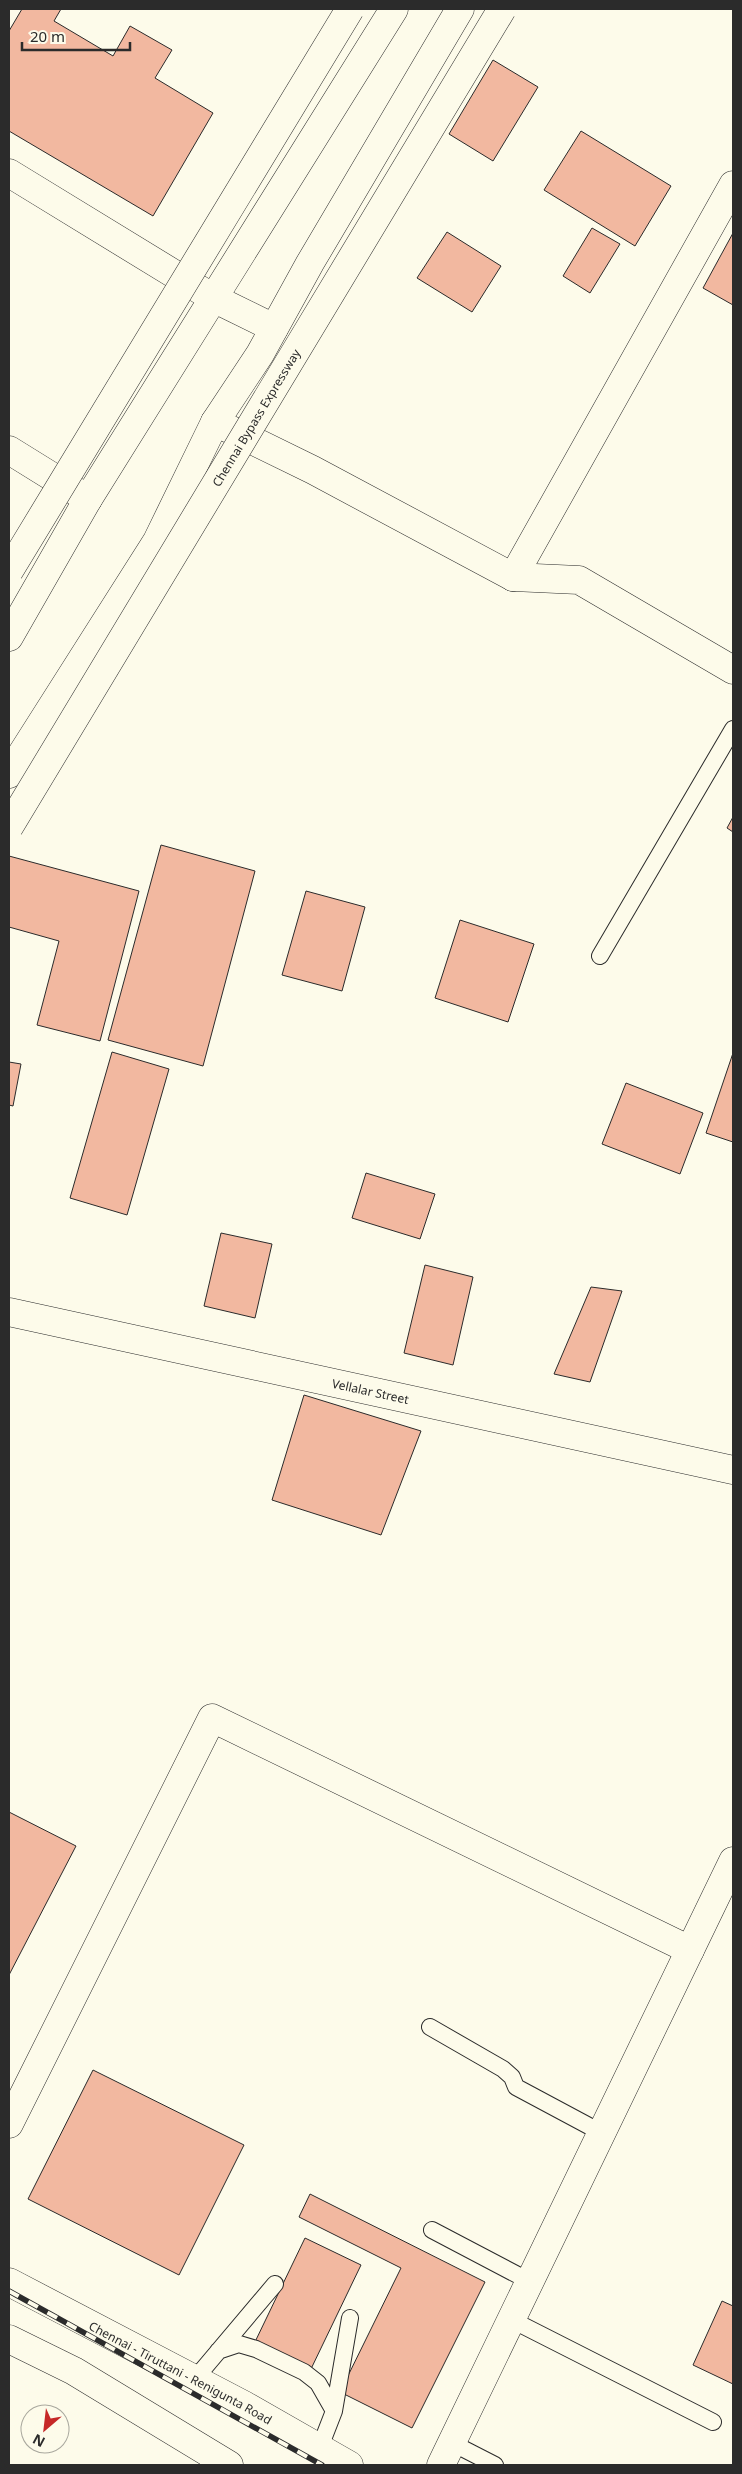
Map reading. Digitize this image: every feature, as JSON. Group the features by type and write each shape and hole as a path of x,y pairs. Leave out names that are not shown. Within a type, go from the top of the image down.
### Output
{"main road":[{"path":"9,571 350,9"},
{"path":"9,637 88,498 215,299 394,9"},
{"path":"9,774 157,541 215,422 274,328 460,9"},
{"name":"Chennai Bypass Expressway","path":"9,827 502,9"},
{"path":"9,173 215,299 274,328"},
{"path":"513,577 733,185"},
{"path":"215,422 313,470 513,577 579,580 733,670"},
{"path":"9,450 88,498"},
{"name":"Vellalar Street","path":"9,1312 733,1470"},
{"path":"9,2124 212,1718 690,1950"},
{"path":"446,2454 531,2282 733,1861"},
{"name":"Chennai - Tiruttani - Renigunta Road","path":"9,2282 320,2447 350,2465"},
{"path":"9,2339 74,2371 229,2465"}],"lane":[{"path":"600,956 733,729"},
{"path":"430,2027 503,2069 512,2077 516,2087 530,2096 602,2133"},
{"path":"432,2230 531,2282"},
{"path":"194,2380 274,2284"},
{"path":"320,2447 334,2410 350,2318"},
{"path":"512,2320 713,2422"},
{"path":"218,2351 240,2344 256,2349 304,2372 318,2383 334,2410"},
{"path":"446,2454 495,2465"}],"building":[{"path":"22,9 61,9 54,21 113,56 130,26 172,50 155,78 213,113 153,216 9,131 9,31"},
{"path":"493,60 538,87 493,161 449,134"},
{"path":"581,131 671,186 635,246 544,190"},
{"path":"592,228 620,244 590,293 563,276"},
{"path":"447,232 501,266 472,312 417,278"},
{"path":"733,233 733,305 703,288"},
{"path":"733,817 733,832 727,828"},
{"path":"161,845 255,871 203,1066 108,1040"},
{"path":"9,856 139,891 100,1041 37,1025 59,941 9,927"},
{"path":"306,891 365,907 342,991 282,975"},
{"path":"460,920 534,944 508,1022 435,998"},
{"path":"112,1052 169,1069 127,1215 70,1198"},
{"path":"733,1053 733,1142 706,1133"},
{"path":"9,1062 21,1064 13,1106 9,1105"},
{"path":"626,1083 703,1113 680,1174 602,1144"},
{"path":"366,1173 435,1194 420,1239 352,1218"},
{"path":"221,1233 272,1244 255,1318 204,1306"},
{"path":"425,1265 473,1277 453,1365 404,1353"},
{"path":"591,1287 622,1291 590,1382 554,1374"},
{"path":"304,1395 421,1431 381,1535 272,1500"},
{"path":"9,1812 76,1846 9,1975"},
{"path":"93,2070 244,2145 179,2275 28,2199"},
{"path":"310,2194 485,2282 412,2428 340,2392 401,2268 299,2217"},
{"path":"305,2238 361,2265 310,2371 254,2344"},
{"path":"722,2301 733,2306 733,2384 693,2365"}],"railway":[{"path":"9,2291 322,2465"}]}
